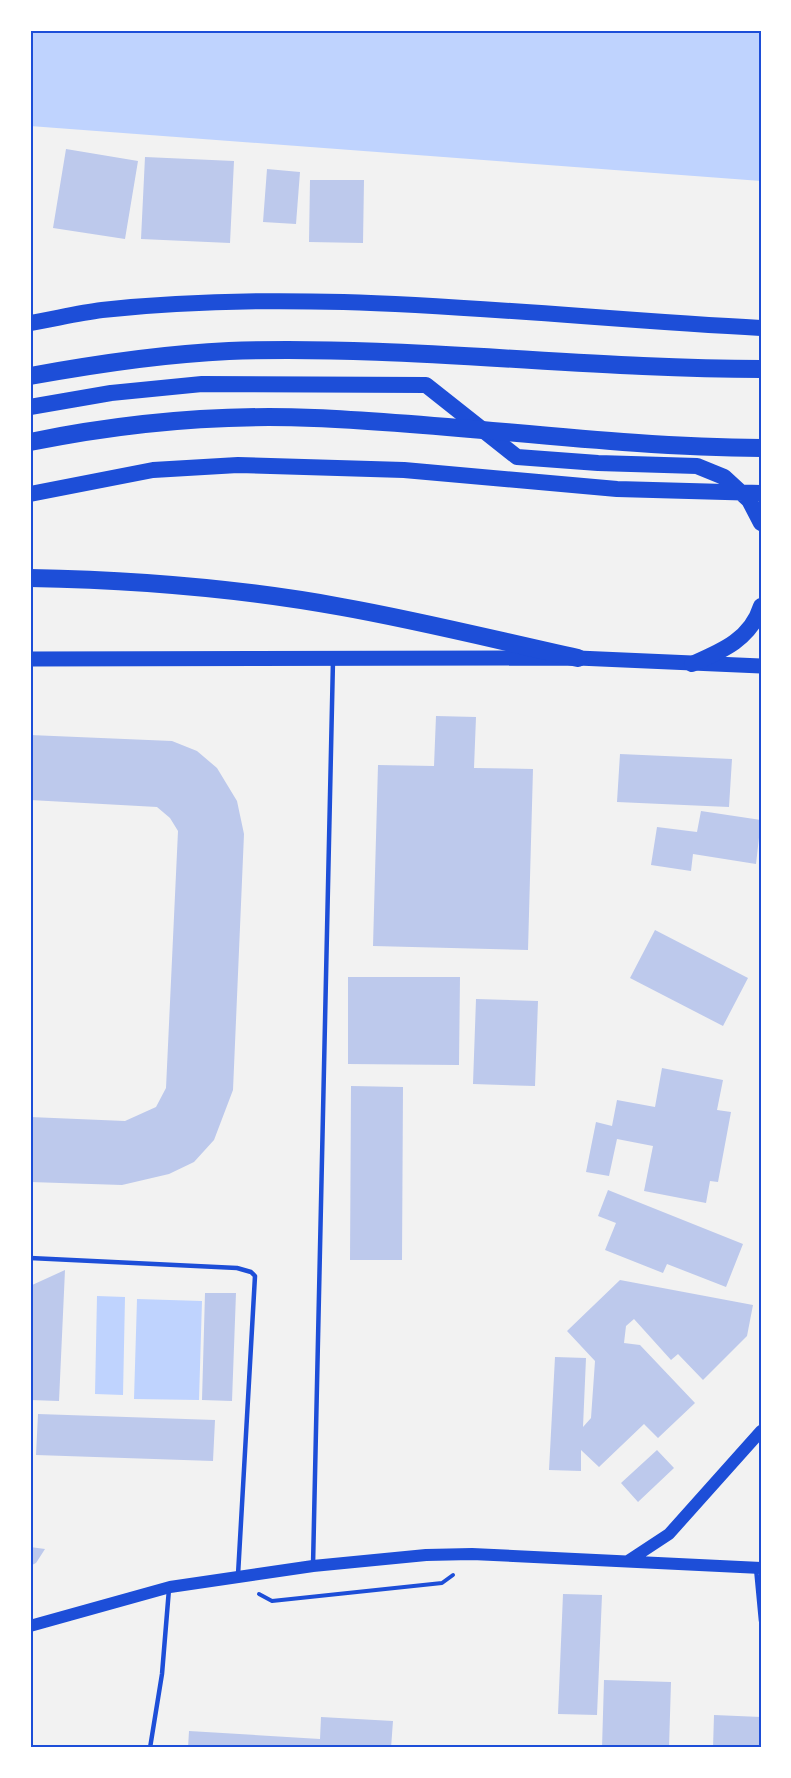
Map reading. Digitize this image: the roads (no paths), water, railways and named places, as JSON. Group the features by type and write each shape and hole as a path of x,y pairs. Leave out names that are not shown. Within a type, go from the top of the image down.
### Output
{"highway":[{"path":"30,323 112,309 206,303 327,301 443,305 761,327"},
{"path":"30,376 108,362 228,351 342,351 760,369"},
{"path":"30,407 111,393 202,384 426,385 517,457 598,463 697,466 724,477 749,500 761,523"},
{"path":"30,442 140,425 231,418 302,418 658,446 761,448"},
{"path":"30,494 153,470 238,465 404,470 617,489 761,493"},
{"path":"30,578 109,580 217,589 342,607 578,658"},
{"path":"692,664 731,646 756,623 761,606"}],"main road":[{"path":"30,659 578,658 761,666"},
{"path":"628,1561 669,1534 761,1431"},
{"path":"30,1626 170,1587 313,1566 426,1555 472,1554 758,1568"}],"lane":[{"path":"313,1566 333,658"},
{"path":"30,1258 237,1268 251,1272 255,1276 238,1578"},
{"path":"758,1568 761,1621"},
{"path":"150,1748 162,1674 170,1587"}],"water":[{"path":"30,30 761,30 761,181 30,126"},
{"path":"97,1296 125,1297 123,1395 95,1394"},
{"path":"137,1299 202,1301 199,1400 134,1399"}]}
